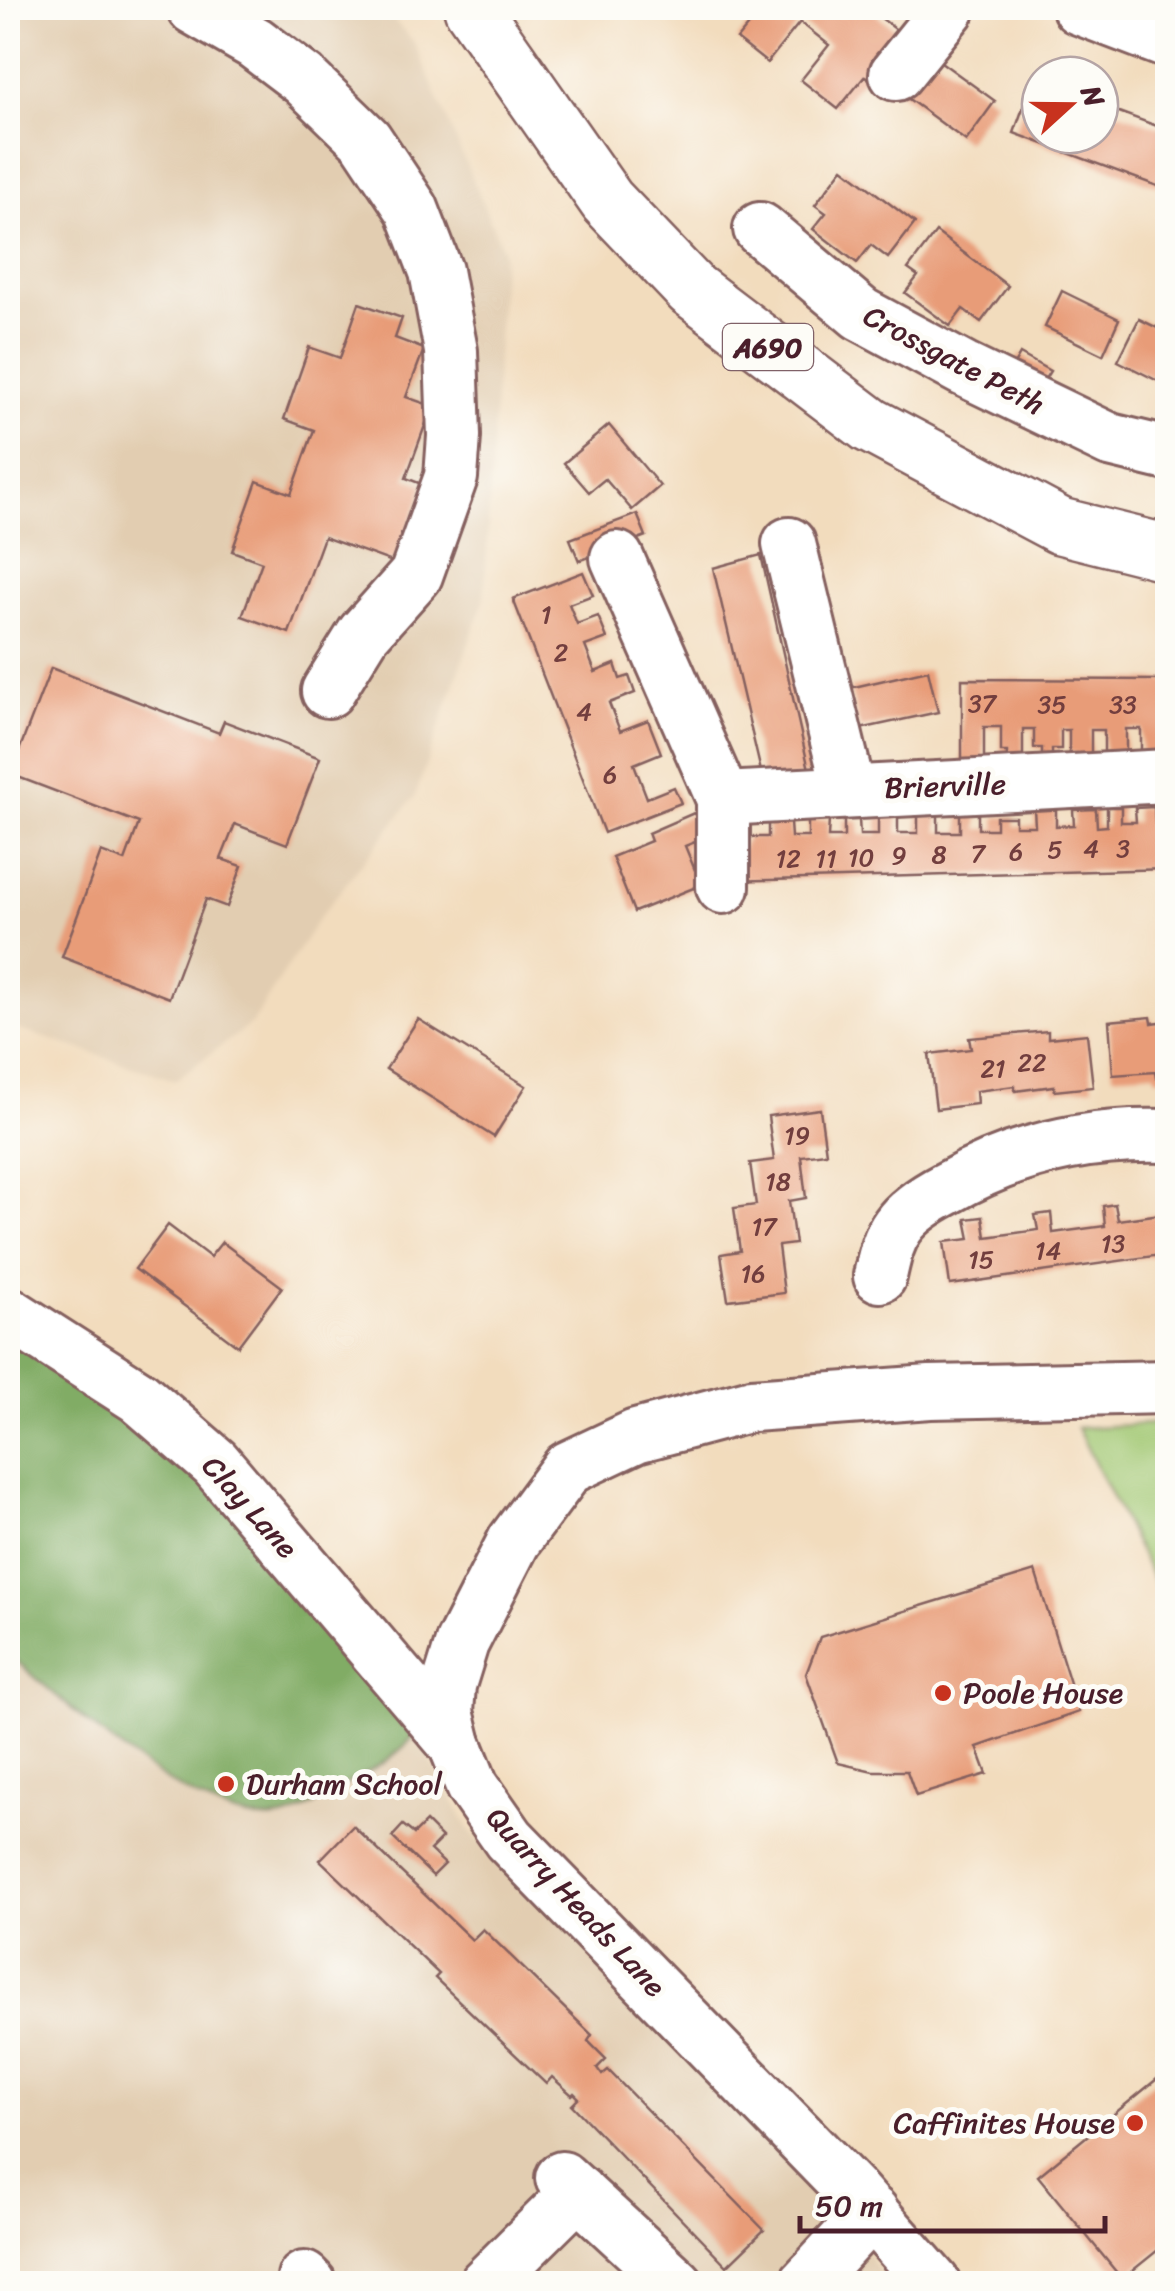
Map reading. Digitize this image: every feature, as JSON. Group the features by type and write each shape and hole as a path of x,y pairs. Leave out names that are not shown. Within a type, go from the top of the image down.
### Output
{"highway":[{"name":"A690","path":"472,8 607,202 690,288 870,425 1060,526 1168,553"}],"street":[{"path":"194,8 255,43 292,71 366,140 412,209 436,271 451,351 451,478 416,575 364,633 328,691"},
{"path":"896,74 950,8"},
{"path":"1079,8 1168,42"},
{"name":"Crossgate Peth","path":"760,229 862,314 963,369 1110,440 1168,454"},
{"path":"789,544 849,790"},
{"path":"617,558 723,799 723,887"},
{"name":"Brierville","path":"723,799 1168,776"},
{"path":"880,1276 886,1249 899,1224 924,1201 968,1177 1056,1144 1138,1135 1168,1136"},
{"name":"Clay Lane","path":"8,1313 139,1398 215,1463 454,1744"},
{"name":"Quarry Heads Lane","path":"934,2284 872,2212 509,1840 472,1786 454,1744 447,1712 449,1685 462,1643 514,1541 568,1468 636,1436 752,1404 930,1392 1168,1386"},
{"path":"485,2284 570,2185 677,2284"},
{"path":"805,2284 872,2212"}],"shaded area":[{"path":"8,8 383,8 414,42 503,251 484,600 415,796 318,919 252,1023 175,1080 8,1026"},
{"name":"Durham School","path":"8,1337 416,1734 472,1834 660,2016 833,2200 887,2283 8,2284"}],"green space":[{"path":"8,1331 131,1410 248,1528 416,1734 399,1751 303,1810 290,1816 257,1819 220,1809 141,1763 8,1654"},
{"path":"1168,1423 1167,1606 1077,1428"}],"building":[{"path":"763,8 868,8 907,38 872,81 865,76 838,109 801,80 829,45 800,22 767,63 737,39"},
{"path":"923,49 995,101 966,141 895,89"},
{"path":"1120,112 1168,130 1168,190 1073,155 1120,155"},
{"path":"843,168 915,223 888,258 871,245 857,263 813,229 826,213 815,205"},
{"path":"936,232 1008,286 981,322 963,309 950,326 905,293 918,276 908,269"},
{"path":"1062,291 1119,319 1103,355 1045,327"},
{"path":"359,303 402,318 395,338 424,349 406,397 432,406 406,478 424,485 395,563 324,537 289,633 242,616 262,562 232,551 257,481 291,494 314,430 284,419 309,347 340,358"},
{"path":"1139,319 1168,333 1168,386 1118,361"},
{"path":"1020,354 1050,371 1037,392 1008,375"},
{"path":"609,425 660,486 632,510 605,479 589,492 564,463"},
{"path":"637,514 646,536 579,561 570,539"},
{"path":"761,555 810,774 764,784 713,568"},
{"path":"583,572 593,595 569,604 577,624 598,616 607,638 585,646 595,672 615,664 620,679 629,676 635,693 609,703 620,731 648,720 661,753 634,764 647,798 674,787 681,803 604,833 513,599"},
{"path":"51,668 219,733 224,721 320,758 287,844 235,824 221,859 242,866 227,907 206,899 169,998 62,957 101,852 125,861 139,823 10,774"},
{"path":"928,670 938,712 860,729 850,688"},
{"path":"962,679 1168,680 1168,729 1162,729 1161,765 1141,751 1141,729 1126,729 1126,769 1110,753 1104,753 1104,730 1091,730 1091,772 1077,772 1076,753 1069,753 1069,730 1061,730 1061,749 1052,749 1052,776 1042,776 1042,748 1034,748 1034,729 1023,729 1023,774 1007,774 1007,752 1001,752 1001,727 984,727 984,768 962,768"},
{"path":"1107,807 1121,807 1121,822 1136,822 1135,808 1154,807 1155,823 1168,822 1168,869 729,881 747,837 768,837 768,823 790,823 791,837 808,837 808,820 829,820 828,837 844,837 844,820 859,820 860,835 878,835 878,817 898,817 898,833 918,833 918,816 938,815 938,832 960,832 960,810 978,810 978,829 996,829 996,817 1015,817 1015,826 1035,826 1034,808 1056,808 1056,826 1074,825 1073,810 1096,809 1097,827 1107,826"},
{"path":"694,813 705,838 685,846 701,885 634,912 612,857 651,841 648,833"},
{"path":"1151,1017 1152,1023 1168,1021 1168,1077 1156,1078 1155,1072 1113,1075 1109,1021"},
{"path":"418,1019 526,1086 494,1137 386,1069"},
{"path":"1048,1031 1048,1038 1087,1034 1093,1087 1015,1091 1015,1086 976,1091 977,1104 936,1109 929,1054 971,1049 969,1038"},
{"path":"820,1109 826,1153 801,1156 806,1198 789,1201 795,1244 778,1246 784,1293 728,1300 721,1254 740,1251 734,1208 756,1205 750,1163 774,1160 768,1116"},
{"path":"1115,1204 1118,1220 1168,1213 1168,1254 950,1285 944,1242 970,1239 966,1219 983,1217 986,1237 1038,1230 1035,1215 1051,1213 1053,1233 1105,1226 1103,1206"},
{"path":"168,1225 210,1257 222,1242 282,1287 238,1346 135,1269"},
{"name":"Poole House","path":"1035,1571 1079,1712 977,1747 987,1774 916,1796 907,1771 873,1771 838,1763 806,1674 820,1637"},
{"path":"426,1822 442,1838 430,1850 445,1864 433,1876 392,1837 403,1825 414,1834"},
{"path":"353,1826 472,1940 483,1929 592,2035 588,2041 606,2059 597,2068 602,2075 608,2070 764,2230 727,2266 572,2105 579,2098 574,2093 552,2077 546,2084 320,1860"},
{"name":"Caffinites House","path":"1168,2070 1168,2242 1122,2279 1038,2176"}],"place":[{"name":"Poole House","path":"943,1693"},
{"name":"Durham School","path":"226,1784"},
{"name":"Caffinites House","path":"1135,2123"}]}
